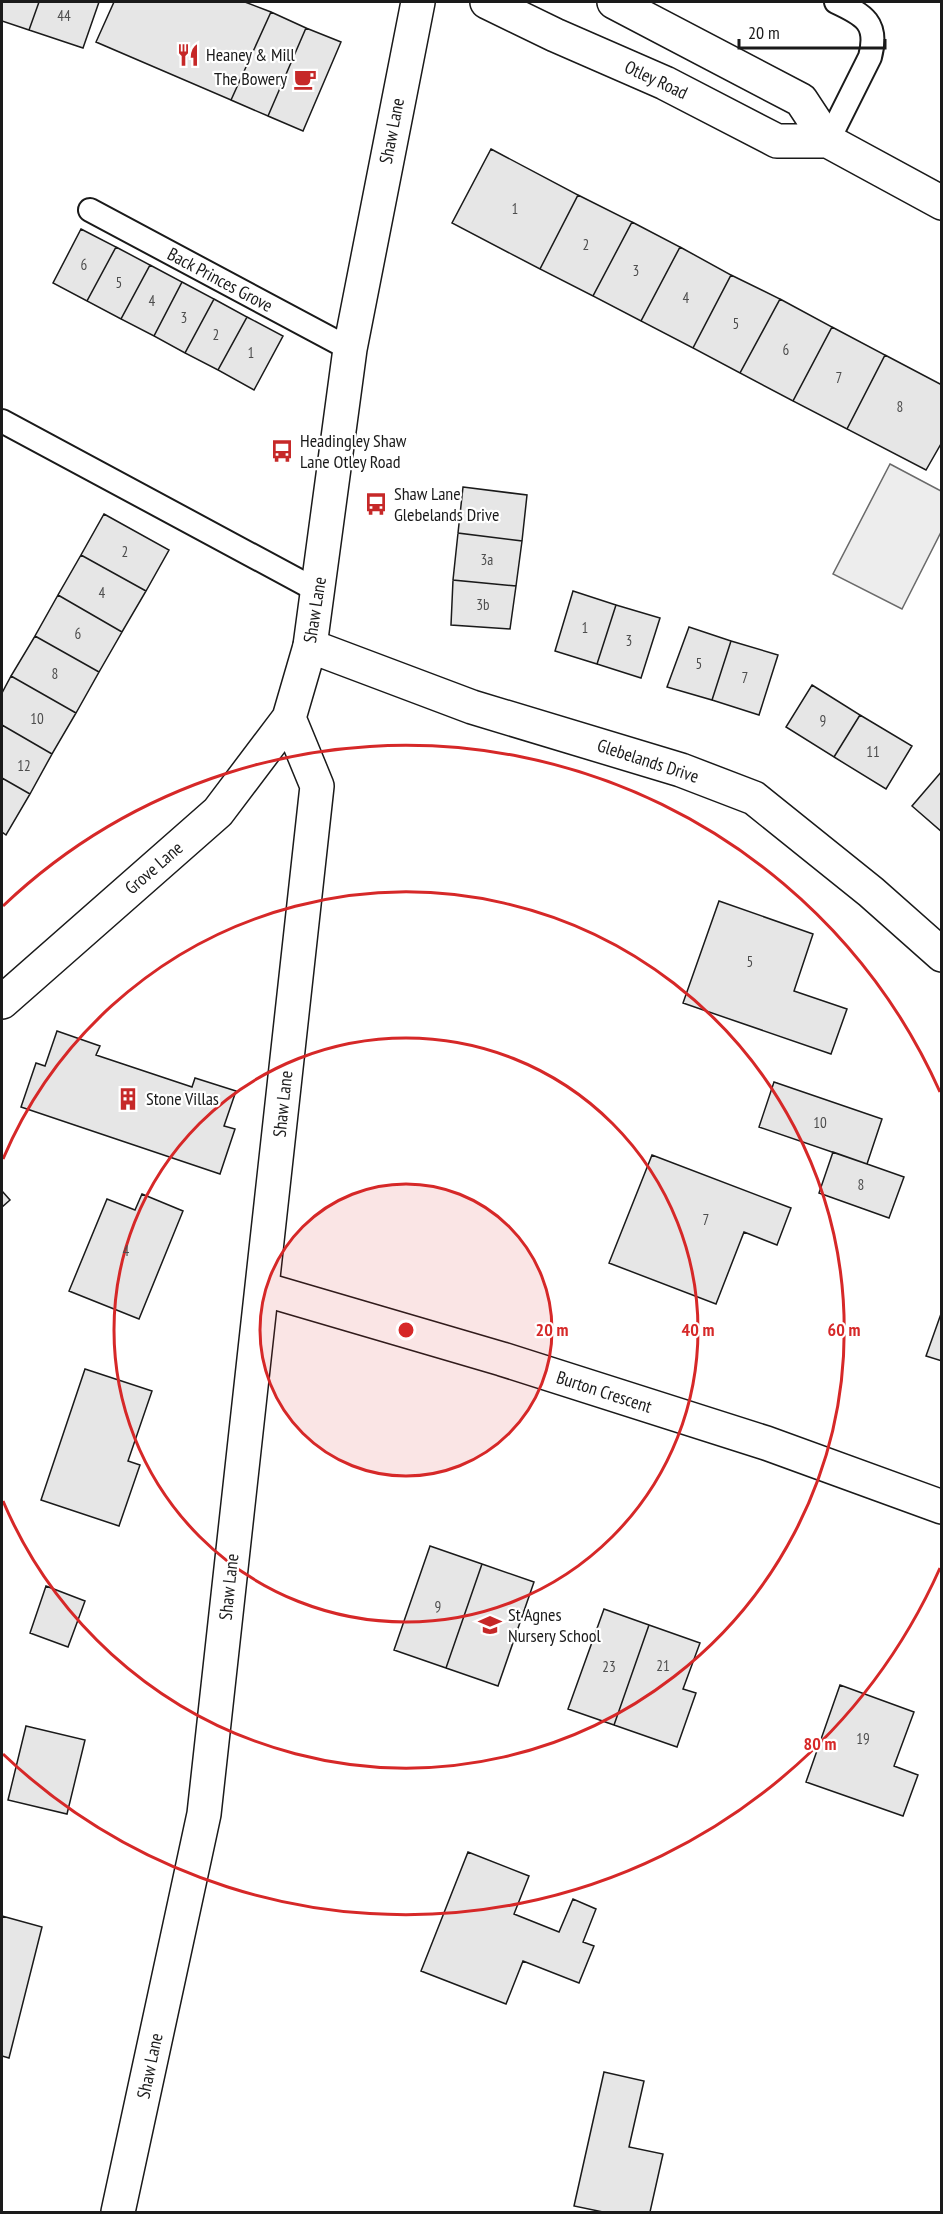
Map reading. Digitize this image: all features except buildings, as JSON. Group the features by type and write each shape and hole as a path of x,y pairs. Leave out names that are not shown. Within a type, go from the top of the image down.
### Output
{"main road":[{"name":"Shaw Lane","path":"118,2212 204,1814 317,786 289,718 310,646 350,349 418,2"},
{"name":"Otley Road","path":"487,2 665,83 777,141 828,141"},
{"name":"Otley Road","path":"615,2 801,100 828,141 942,203"},
{"name":"Glebelands Drive","path":"310,646 472,707 681,770 754,798 871,892 942,955"},
{"name":"Grove Lane","path":"2,1002 218,812 289,718"},
{"name":"Burton Crescent","path":"262,1289 502,1359 766,1443 942,1508"}],"lane":[{"path":"828,141 870,57 874,43 872,30 865,19 852,9 836,2"},
{"name":"Back Princes Grove","path":"90,210 350,349"},
{"path":"2,421 318,591"}],"shaded area":[{"path":"890,464 941,491 941,532 902,609 833,574"}],"place":[{"name":"Heaney & Mill","path":"188,55"},
{"name":"The Bowery","path":"305,79"},
{"name":"Headingley Shaw Lane Otley Road","path":"282,451"},
{"name":"Shaw Lane Glebelands Drive","path":"376,504"},
{"name":"Stone Villas","path":"128,1099"},
{"name":"St Agnes Nursery School","path":"490,1625"}]}
